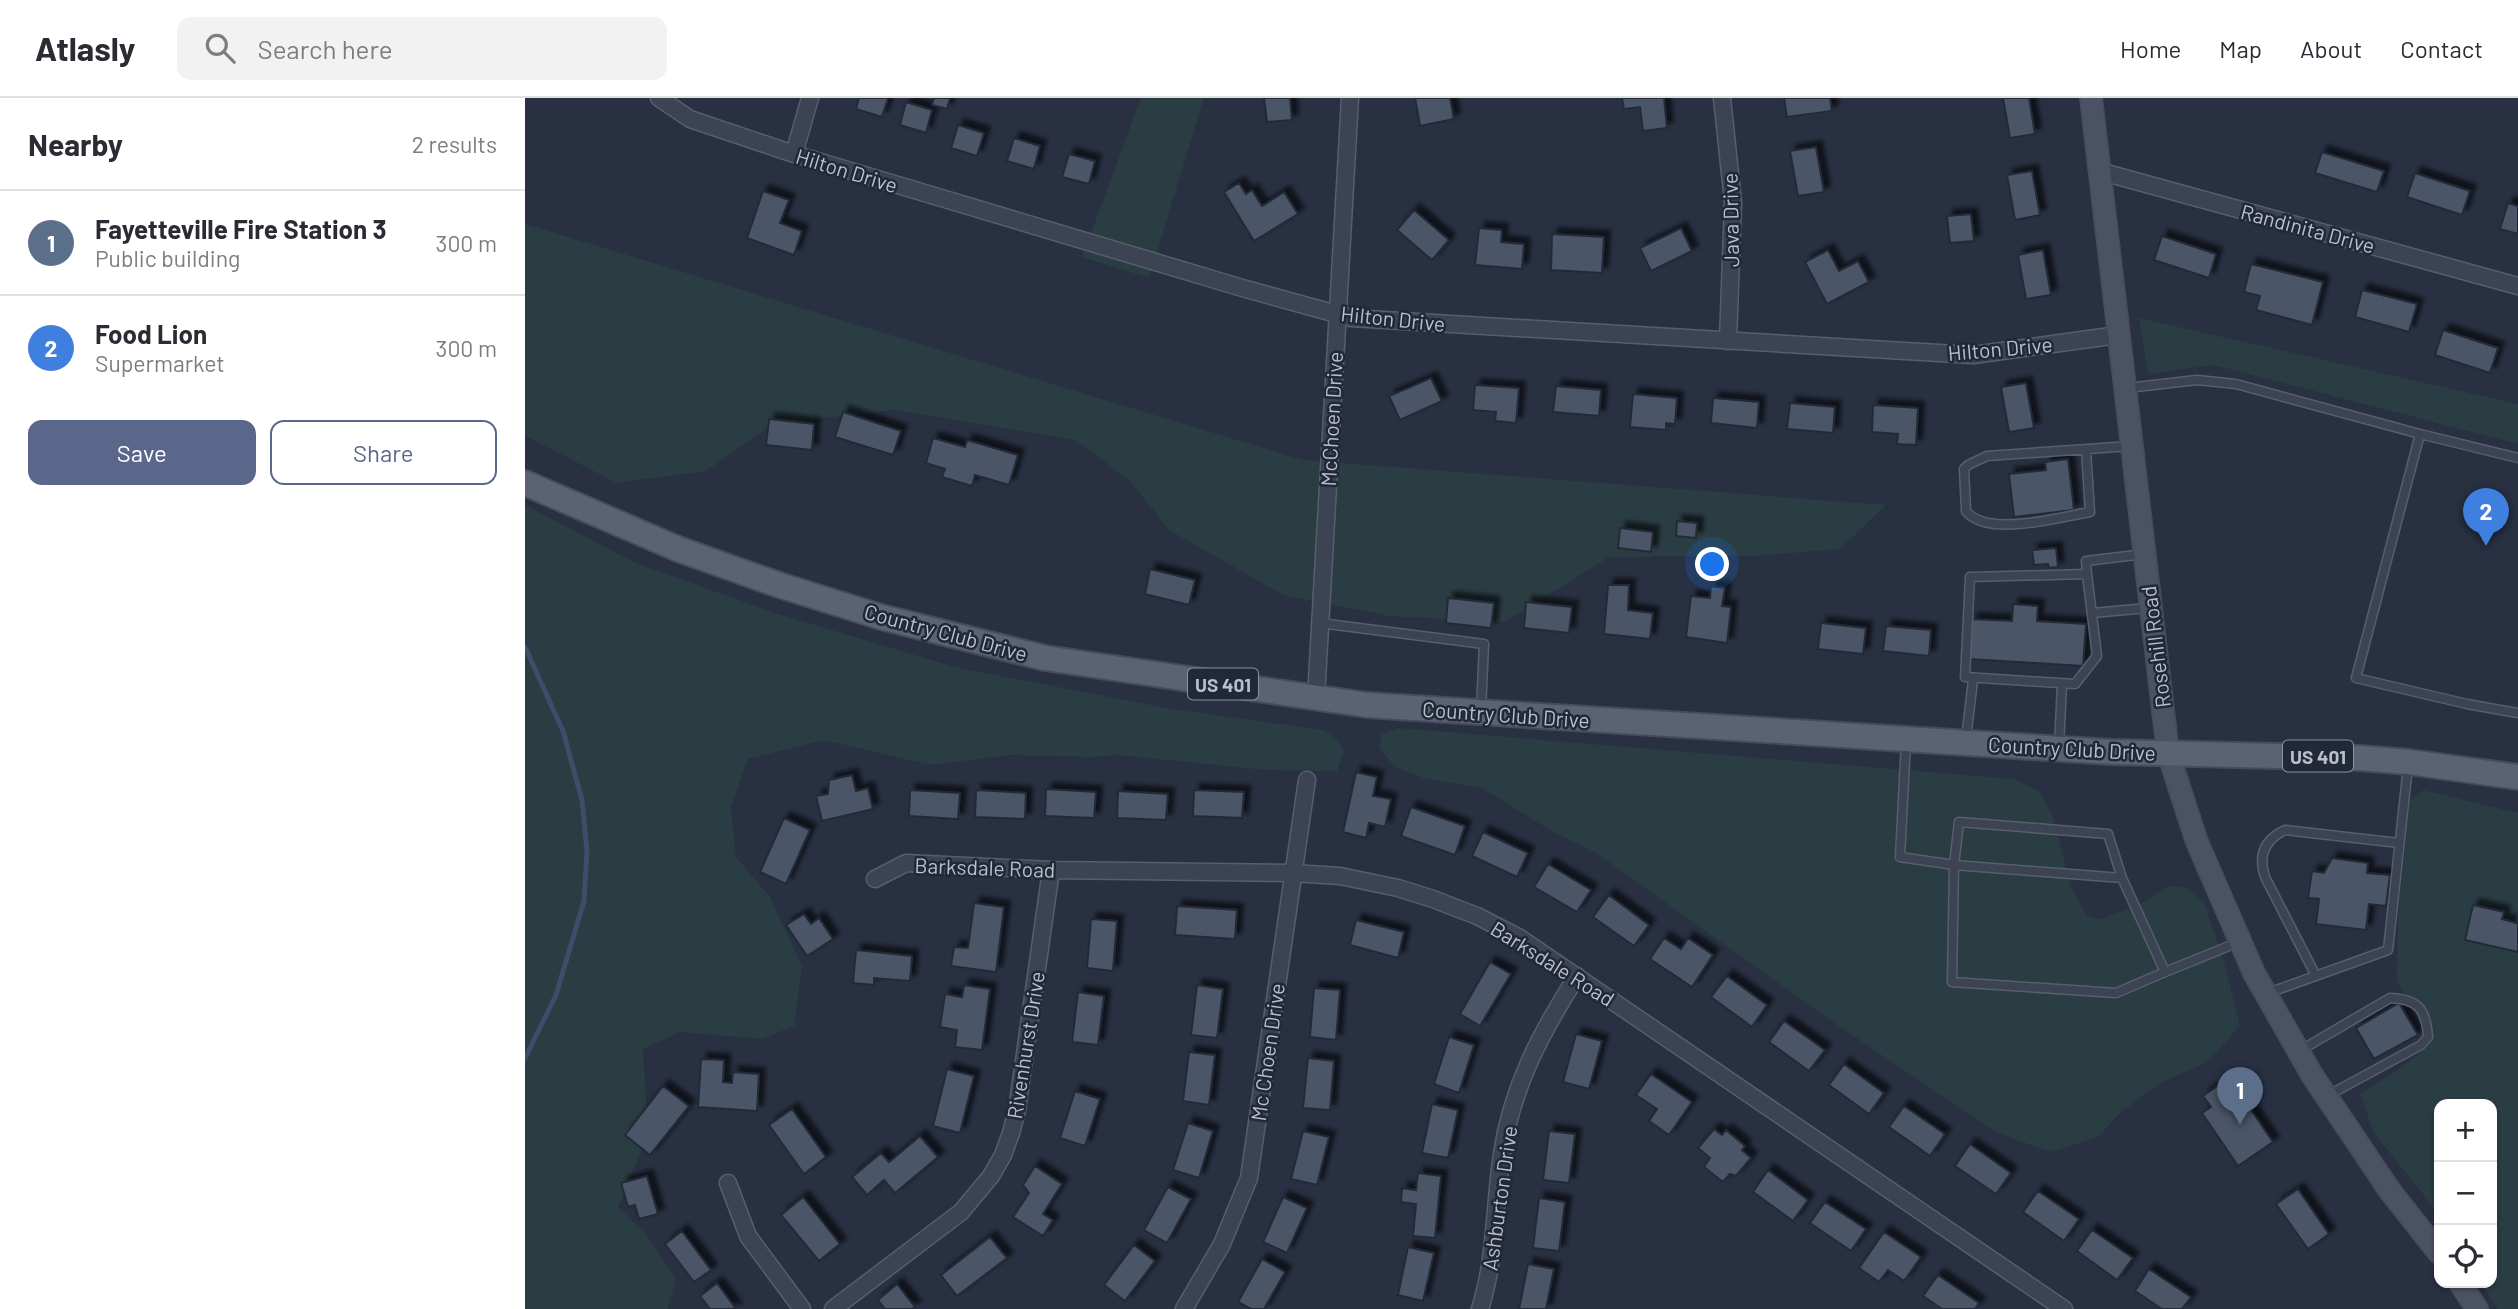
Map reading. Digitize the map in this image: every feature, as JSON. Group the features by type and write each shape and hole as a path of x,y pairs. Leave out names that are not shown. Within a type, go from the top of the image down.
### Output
{"main road":[{"name":"Rosehill Road","path":"2091,98 2168,753 2197,842 2265,994 2327,1097 2390,1191 2434,1247"},
{"name":"Country Club Drive","path":"525,483 678,549 779,585 881,617 1045,658 1367,705 1965,743 2409,762 2518,778"},
{"path":"2463,1288 2477,1309"}],"street":[{"name":"Hilton Drive","path":"659,98 690,119 794,154 1351,318 1973,355 2118,335"},
{"path":"794,154 810,98"},
{"name":"McChoen Drive","path":"1316,698 1350,98"},
{"name":"Java Drive","path":"1722,98 1733,202 1728,341"},
{"name":"Randinita Drive","path":"2099,171 2518,286"},
{"name":"Mc Choen Drive","path":"1184,1309 1222,1244 1249,1178 1307,780"},
{"name":"Barksdale Road","path":"875,879 906,863 1051,870 1292,873 1340,876 1398,888 1433,899 1477,916 1520,938 2064,1309"},
{"name":"Rivenhurst Drive","path":"833,1309 961,1212 977,1195 1003,1155 1017,1110 1051,870"},
{"name":"Ashburton Drive","path":"1480,1309 1487,1288 1493,1246 1502,1151 1517,1090 1546,1025 1577,976"},
{"path":"728,1183 748,1236 802,1309"}],"lane":[{"path":"2124,388 2197,380 2237,384 2518,458"},
{"path":"2420,434 2356,678 2518,713"},
{"path":"2086,450 2090,512 2017,524 1986,523 1970,516 1966,511 1963,473 1968,465 1987,456 2131,446"},
{"path":"2087,574 1970,577 1965,677 1973,680 2075,684 2098,656 2086,561 2144,554"},
{"path":"2092,613 2151,608"},
{"path":"1320,623 1484,644 1481,712"},
{"path":"1965,743 1973,680"},
{"path":"2059,748 2062,684"},
{"path":"1906,739 1900,858 1954,865 1995,864 2082,870 2122,878"},
{"path":"2265,994 2388,950 2409,762"},
{"path":"2165,972 2122,878 2108,834 2082,836 2038,833 2020,827 1959,822 1954,865 1952,982 2116,993 2240,942"},
{"path":"1996,836 1997,825"},
{"path":"2019,837 2020,827"},
{"path":"2316,976 2265,877 2261,864 2262,852 2275,835 2285,830 2399,843"},
{"path":"2299,1052 2390,998 2406,998 2420,1007 2427,1022 2428,1037 2421,1045 2327,1097"}],"shaded area":[{"path":"1141,98 1204,98 1149,278 1082,257"},
{"path":"525,224 1303,460 1886,505 1840,549 1757,556 1609,557 1505,622 1389,616 1283,595 1169,530 1130,481 1076,440 895,410 773,424 706,471 617,483 525,436"},
{"path":"2139,318 2518,404 2518,444 2214,365 2148,374"},
{"path":"525,505 636,563 775,613 955,667 1172,709 1324,730 1338,740 1344,751 1337,771 1265,770 1118,755 1010,755 930,765 824,740 748,759 731,807 736,857 770,897 802,966 794,1026 763,1039 680,1032 643,1049 648,1134 618,1207 645,1233 676,1279 668,1309 525,1309"},
{"path":"1398,728 2014,779 2039,791 2052,814 2071,887 2087,915 2100,919 2139,905 2168,886 2185,887 2204,902 2224,962 2240,1026 2208,1062 2162,1082 2122,1111 2098,1137 2051,1152 1997,1133 1843,1029 1593,851 1555,833 1482,788 1426,779 1395,767 1379,748 1382,734"},
{"path":"2423,790 2518,813 2518,1309 2497,1309 2484,1288 2497,1288 2497,1099 2434,1099 2434,1208 2374,1133 2360,1094 2398,1070 2430,1045 2397,980 2398,914 2410,801"}],"building":[{"path":"859,98 888,98 882,117 856,109"},
{"path":"934,98 950,98 947,109 932,105"},
{"path":"1264,98 1290,98 1292,120 1267,122"},
{"path":"1415,98 1450,98 1454,119 1420,126"},
{"path":"1622,98 1664,98 1667,128 1643,131 1640,107 1624,109"},
{"path":"1784,98 1830,98 1832,111 1787,117"},
{"path":"2003,98 2029,98 2035,134 2010,138"},
{"path":"906,102 932,110 926,133 900,125"},
{"path":"958,125 984,133 977,156 951,148"},
{"path":"1014,138 1040,146 1034,169 1007,161"},
{"path":"1816,147 1824,192 1798,196 1790,151"},
{"path":"2322,152 2384,171 2377,192 2315,173"},
{"path":"1069,154 1095,161 1089,184 1062,177"},
{"path":"2032,171 2040,215 2015,220 2007,175"},
{"path":"2415,173 2470,191 2462,215 2407,197"},
{"path":"1239,183 1246,194 1252,190 1262,206 1284,192 1298,214 1254,241 1224,192"},
{"path":"763,191 789,200 780,223 802,231 794,255 747,238"},
{"path":"2508,203 2518,206 2518,234 2500,229"},
{"path":"1414,210 1449,240 1432,260 1397,230"},
{"path":"1971,214 1974,241 1950,243 1947,216"},
{"path":"1479,228 1502,230 1501,242 1524,244 1522,269 1475,265"},
{"path":"1681,228 1692,251 1651,271 1640,248"},
{"path":"1552,234 1604,237 1602,273 1551,270"},
{"path":"2162,236 2216,254 2209,278 2154,260"},
{"path":"1828,250 1839,271 1858,261 1869,282 1827,304 1805,262"},
{"path":"2043,250 2051,295 2026,299 2018,255"},
{"path":"2251,264 2323,282 2312,325 2256,310 2260,296 2244,292"},
{"path":"2362,290 2417,304 2409,332 2355,317"},
{"path":"2443,330 2498,348 2490,373 2435,355"},
{"path":"1431,378 1442,401 1400,420 1389,396"},
{"path":"2026,383 2034,428 2009,432 2001,387"},
{"path":"1475,385 1519,388 1516,423 1495,421 1496,412 1473,410"},
{"path":"1556,386 1601,390 1599,416 1553,412"},
{"path":"1633,394 1677,398 1675,424 1666,423 1666,430 1630,427"},
{"path":"1713,398 1759,402 1757,428 1711,423"},
{"path":"1790,403 1835,407 1833,433 1787,429"},
{"path":"1873,405 1918,408 1916,445 1897,444 1898,434 1872,432"},
{"path":"843,412 901,431 893,455 835,437"},
{"path":"769,419 814,424 812,450 766,445"},
{"path":"933,438 965,447 967,440 1018,455 1009,485 975,475 972,486 942,477 945,469 926,463"},
{"path":"2068,459 2074,510 2014,517 2009,474 2046,470 2045,462"},
{"path":"1677,521 1697,523 1696,538 1676,536"},
{"path":"1620,528 1653,532 1651,552 1618,548"},
{"path":"2056,548 2058,567 2049,568 2048,564 2034,565 2032,550"},
{"path":"1150,569 1195,580 1189,605 1145,594"},
{"path":"1608,585 1629,585 1628,610 1653,613 1650,639 1604,634"},
{"path":"1711,586 1725,588 1722,606 1731,607 1727,643 1686,637 1691,596 1710,598"},
{"path":"1448,598 1494,603 1491,628 1446,623"},
{"path":"1526,602 1572,607 1569,633 1524,628"},
{"path":"2013,604 2038,606 2037,621 2086,624 2083,666 1969,659 1972,619 2012,621"},
{"path":"1821,623 1866,628 1863,654 1818,649"},
{"path":"1886,626 1931,630 1929,656 1883,651"},
{"path":"1356,772 1377,777 1373,796 1391,799 1385,827 1369,823 1366,838 1343,832"},
{"path":"852,775 856,791 868,788 873,809 822,821 816,796 828,794 829,780"},
{"path":"1046,789 1096,792 1094,818 1045,816"},
{"path":"910,790 960,793 958,819 909,816"},
{"path":"976,790 1026,793 1025,819 975,817"},
{"path":"1194,790 1244,792 1242,818 1193,816"},
{"path":"1118,791 1168,794 1166,820 1117,818"},
{"path":"1411,807 1465,826 1455,855 1401,836"},
{"path":"784,818 810,830 786,884 760,872"},
{"path":"1483,832 1528,853 1517,877 1472,856"},
{"path":"2332,858 2368,863 2367,873 2390,875 2386,906 2369,904 2366,930 2316,924 2319,899 2308,898 2312,871 2324,873"},
{"path":"1548,864 1591,890 1577,912 1534,887"},
{"path":"1609,895 1649,925 1634,946 1593,917"},
{"path":"974,903 1004,907 996,972 951,966 954,947 968,948"},
{"path":"2473,905 2504,912 2502,919 2516,923 2518,912 2518,952 2465,940"},
{"path":"1177,906 1237,910 1235,939 1175,935"},
{"path":"804,914 811,924 819,918 833,939 807,956 786,925"},
{"path":"1091,919 1117,921 1113,971 1087,968"},
{"path":"1356,920 1404,932 1398,958 1350,945"},
{"path":"1664,938 1681,949 1688,938 1713,955 1692,987 1650,959"},
{"path":"856,950 912,956 910,981 874,978 874,985 853,983"},
{"path":"1490,962 1511,974 1480,1026 1460,1014"},
{"path":"1727,976 1767,1005 1752,1027 1711,997"},
{"path":"964,985 990,989 982,1050 955,1047 957,1030 940,1027 945,994 962,997"},
{"path":"1197,985 1223,989 1217,1038 1191,1035"},
{"path":"1314,988 1340,990 1336,1040 1310,1037"},
{"path":"1078,992 1104,996 1098,1045 1072,1042"},
{"path":"2399,1003 2418,1035 2374,1059 2356,1028"},
{"path":"1784,1021 1825,1050 1809,1071 1769,1042"},
{"path":"1576,1034 1602,1041 1589,1089 1563,1082"},
{"path":"1449,1037 1474,1045 1459,1093 1434,1084"},
{"path":"1189,1052 1215,1055 1209,1105 1183,1101"},
{"path":"1308,1058 1334,1061 1330,1110 1303,1108"},
{"path":"701,1059 724,1060 723,1082 732,1083 733,1072 759,1074 757,1111 698,1107"},
{"path":"1844,1064 1884,1093 1869,1114 1829,1085"},
{"path":"947,1069 974,1076 960,1133 933,1126"},
{"path":"1651,1074 1692,1102 1669,1135 1649,1121 1657,1109 1636,1095"},
{"path":"2229,1078 2273,1142 2238,1166 2202,1113 2211,1107 2203,1096"},
{"path":"663,1086 689,1106 650,1155 625,1135"},
{"path":"1075,1091 1100,1099 1085,1146 1060,1138"},
{"path":"1432,1104 1458,1110 1448,1158 1422,1153"},
{"path":"1904,1106 1945,1134 1930,1156 1889,1127"},
{"path":"792,1109 826,1157 804,1174 769,1125"},
{"path":"1188,1123 1213,1131 1199,1178 1173,1170"},
{"path":"1714,1129 1722,1135 1726,1130 1745,1146 1742,1150 1751,1158 1736,1176 1730,1174 1723,1182 1704,1167 1710,1158 1698,1148"},
{"path":"1303,1131 1329,1137 1317,1185 1291,1179"},
{"path":"1549,1131 1575,1134 1569,1183 1543,1180"},
{"path":"920,1136 938,1157 895,1193 884,1180 867,1195 852,1177 881,1153 889,1162"},
{"path":"1970,1144 2011,1173 1996,1194 1955,1166"},
{"path":"1035,1166 1062,1184 1043,1214 1053,1220 1043,1236 1013,1217 1029,1193 1023,1185"},
{"path":"1768,1170 1808,1200 1793,1221 1753,1192"},
{"path":"1418,1173 1441,1176 1435,1238 1413,1236 1416,1204 1401,1202 1402,1188 1416,1190"},
{"path":"647,1176 658,1214 639,1219 635,1205 628,1207 621,1183"},
{"path":"1168,1187 1191,1199 1167,1243 1144,1230"},
{"path":"2298,1189 2329,1234 2308,1249 2276,1204"},
{"path":"2038,1191 2079,1219 2064,1241 2023,1212"},
{"path":"803,1197 840,1244 819,1261 781,1215"},
{"path":"1283,1197 1307,1208 1287,1253 1263,1242"},
{"path":"1539,1198 1565,1202 1559,1251 1533,1248"},
{"path":"1825,1202 1866,1229 1851,1251 1810,1223"},
{"path":"2092,1230 2133,1258 2117,1280 2077,1251"},
{"path":"682,1231 711,1270 694,1282 665,1244"},
{"path":"1884,1232 1921,1257 1904,1281 1888,1270 1879,1282 1859,1268"},
{"path":"990,1237 1007,1258 957,1296 941,1275"},
{"path":"1134,1245 1155,1261 1125,1301 1104,1285"},
{"path":"1408,1247 1434,1253 1423,1301 1398,1295"},
{"path":"1262,1259 1285,1272 1264,1309 1251,1309 1238,1302"},
{"path":"1528,1264 1554,1269 1546,1309 1519,1309"},
{"path":"2149,1269 2191,1297 2182,1309 2162,1309 2135,1291"},
{"path":"1938,1275 1979,1303 1975,1309 1942,1309 1923,1296"},
{"path":"717,1283 736,1309 710,1309 700,1296"},
{"path":"897,1284 915,1307 885,1309 878,1300"}],"waterway":[{"path":"525,647 563,731 582,800 587,851 584,901 556,995 525,1058"}],"place":[{"name":"Food Lion","path":"2486,546"},
{"name":"Fayetteville Fire Station 3","path":"2240,1125"}]}
